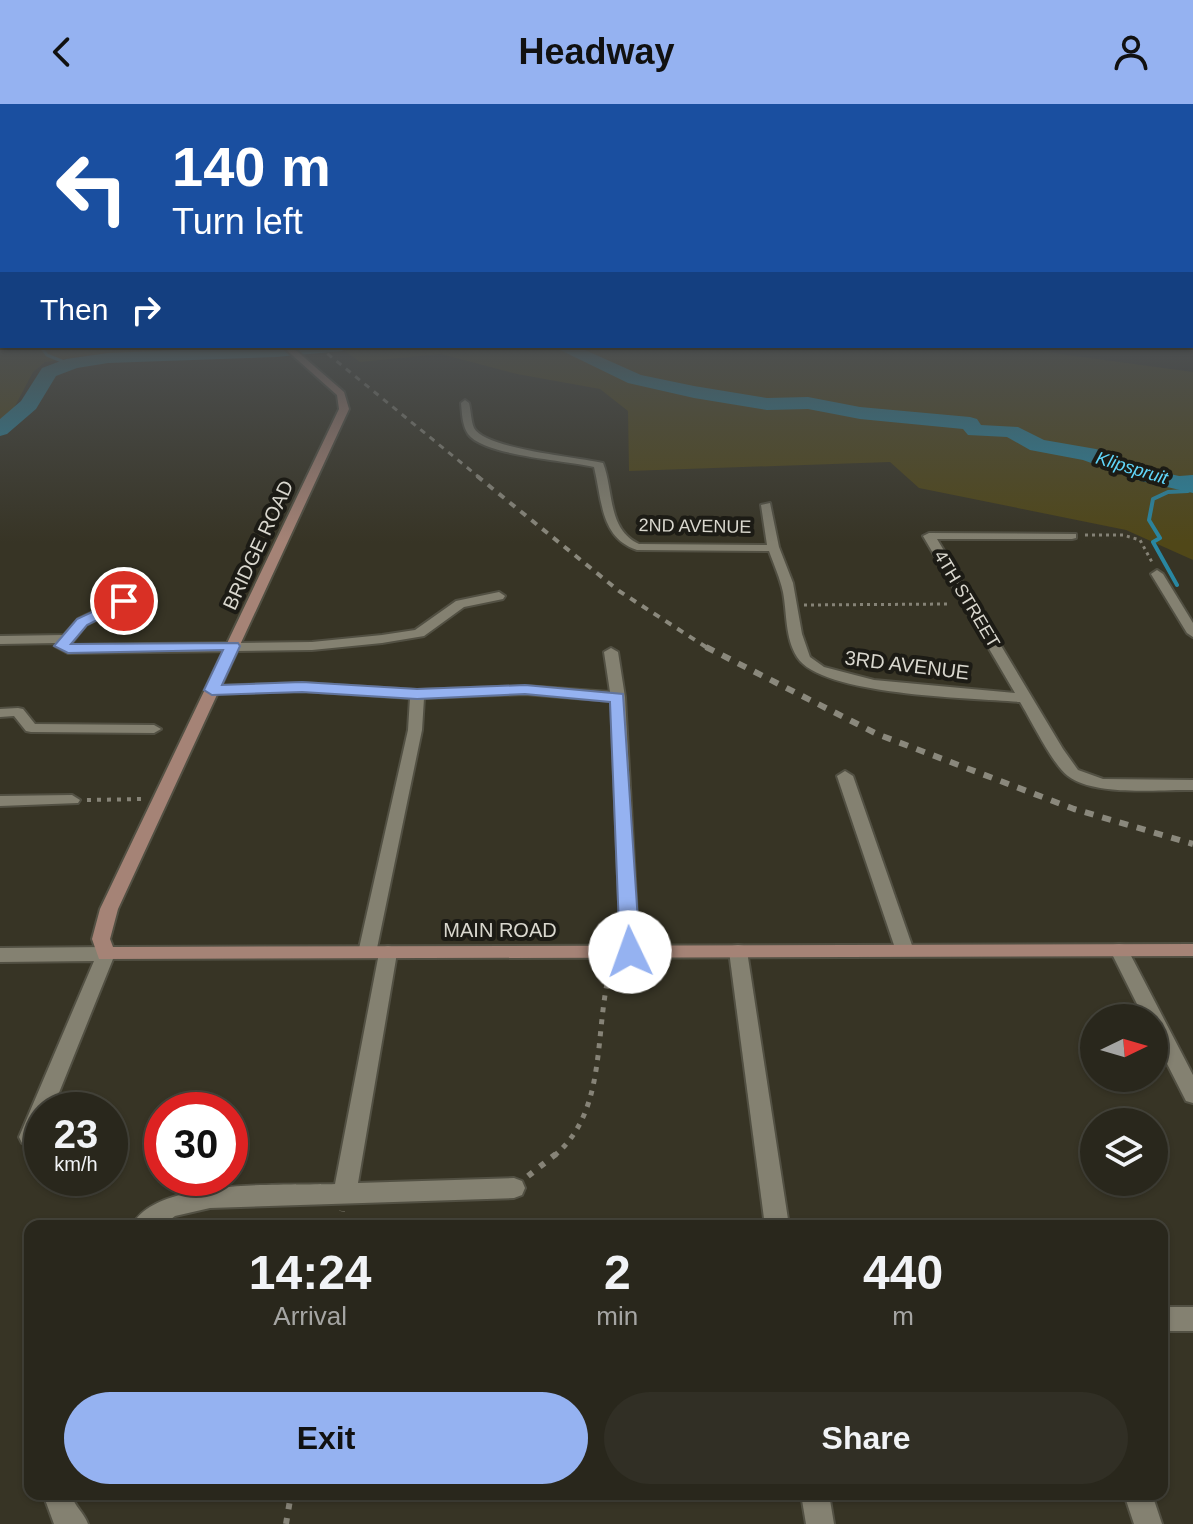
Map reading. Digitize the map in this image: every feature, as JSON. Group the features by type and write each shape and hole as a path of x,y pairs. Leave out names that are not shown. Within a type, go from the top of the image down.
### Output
{"street":[{"name":"BRIDGE ROAD","path":"106,954 101,939 109,909 342,410"},
{"name":"2ND AVENUE","path":"466,410 473,434 490,445 599,465 614,528 625,544 637,547 773,548"},
{"name":"3RD AVENUE","path":"766,505 773,548 788,583 802,654 808,663 842,679 881,686 1026,698"},
{"name":"4TH STREET","path":"1072,536 929,536 1056,750 1073,773 1084,779 1122,786 1193,785"},
{"path":"1157,574 1193,633"},
{"path":"124,601 82,622 62,646 68,649 333,645 410,635 426,630 460,604 499,596"},
{"path":"0,640 65,639"},
{"path":"611,652 618,697 623,952"},
{"path":"212,690 302,687 417,694 525,690 618,697"},
{"path":"367,953 415,730 417,694"},
{"path":"0,713 18,712 31,728 154,729"},
{"path":"845,776 905,951"},
{"path":"0,801 72,800"},
{"path":"1119,950 1147,1004"},
{"name":"MAIN ROAD","path":"0,955 1193,950"},
{"path":"738,951 776,1220"},
{"path":"345,1193 388,953"},
{"path":"49,1092 106,954"},
{"path":"1168,1046 1193,1095"},
{"path":"152,1220 169,1207 188,1201 514,1188"},
{"path":"1168,1319 1193,1319"},
{"path":"59,1500 66,1519 74,1524"},
{"path":"816,1500 820,1524"},
{"path":"1140,1500 1148,1524"}],"path":[{"path":"1072,536 1123,535 1140,540 1157,574"},
{"path":"792,605 969,604"},
{"path":"72,800 160,799"},
{"path":"514,1188 552,1157 581,1127 592,1090 598,1022 623,952"},
{"path":"286,1524 290,1500"}],"shaded area":[{"path":"0,410 13,410 0,420"},
{"path":"1193,410 1193,560 1126,530 919,488 890,462 629,471 628,411"}],"waterway":[{"name":"Klipspruit","path":"0,430 23,410"},
{"name":"Klipspruit","path":"846,410 970,423 975,431 1011,431 1038,445 1088,454 1149,476 1193,486"},
{"path":"1166,479 1193,477 1183,478"},
{"path":"1177,585 1153,542 1160,538 1149,520 1153,499 1168,492 1188,491 1184,483"}],"railway":[{"path":"397,410 480,478"},
{"path":"477,476 619,591 709,649"},
{"path":"706,647 877,734 1074,809 1193,844"}],"route":[{"path":"124,601 82,622 62,646 68,649 233,646 212,690 302,687 417,694 525,690 618,697 630,952"}]}
